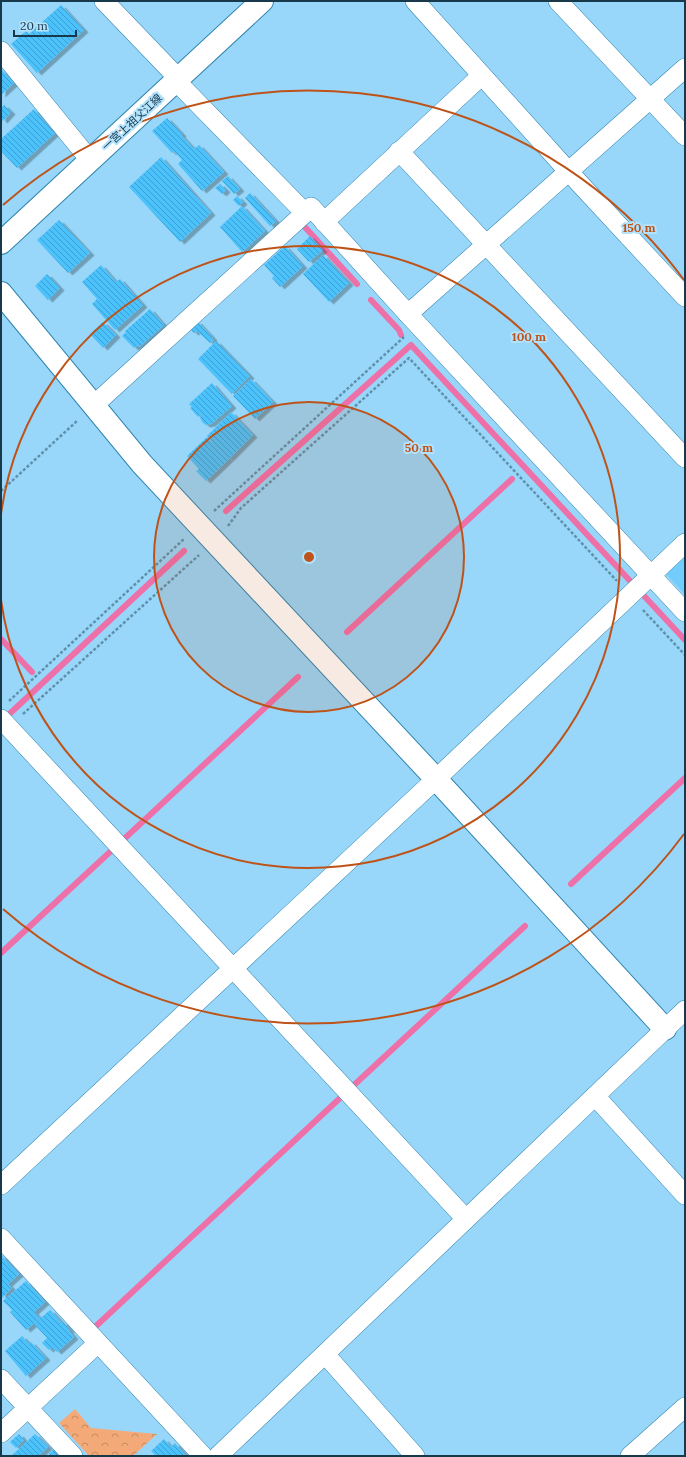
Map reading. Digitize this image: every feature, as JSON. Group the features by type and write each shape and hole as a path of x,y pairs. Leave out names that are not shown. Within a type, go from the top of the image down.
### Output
{"street":[{"path":"104,1 177,80 305,213"},
{"name":"一宮上祖父江線","path":"1,243 262,1"},
{"path":"415,1 481,76 685,297"},
{"path":"558,1 685,136"},
{"path":"1,51 90,160"},
{"path":"408,314 685,68"},
{"path":"324,222 481,76"},
{"path":"399,152 685,458"},
{"path":"94,405 311,208 408,314 639,588 685,612"},
{"path":"1,293 142,464 436,779 665,1029"},
{"path":"1,1186 436,779 685,543"},
{"path":"5,723 466,1219"},
{"path":"218,1456 685,1010"},
{"path":"595,1096 685,1195"},
{"path":"1,1238 203,1456"},
{"path":"1,1433 98,1343"},
{"path":"325,1354 415,1456"},
{"path":"1,1379 73,1456"},
{"path":"630,1456 685,1407"}],"path":[{"path":"5,723 214,541 229,525 241,508 409,358 639,588 685,655"},
{"path":"1,491 94,405"}],"shaded area":[{"path":"685,556 685,595 666,574"}],"green space":[{"path":"75,1409 91,1428 157,1434 133,1456 89,1456 59,1423"}],"building":[{"path":"61,5 84,30 37,73 11,44 26,31 29,34"},
{"path":"1,69 14,83 1,95"},
{"path":"4,105 11,112 3,121 1,119 1,108"},
{"path":"34,109 55,133 17,168 1,151 1,139"},
{"path":"167,118 194,149 199,145 224,172 202,191 178,164 182,160 174,151 172,153 152,131"},
{"path":"161,157 211,213 180,242 129,187"},
{"path":"228,176 240,189 234,194 222,181"},
{"path":"220,184 226,190 222,194 215,188"},
{"path":"250,193 276,221 270,226 245,198"},
{"path":"237,196 243,202 239,206 233,200"},
{"path":"242,206 265,231 242,252 220,227"},
{"path":"59,220 90,253 68,273 37,240"},
{"path":"310,236 323,250 309,262 297,249"},
{"path":"285,246 303,266 280,287 272,278 274,276 264,265"},
{"path":"323,255 349,283 329,302 303,274"},
{"path":"101,265 116,282 120,279 143,305 115,330 92,304 97,299 82,282"},
{"path":"47,274 60,288 48,300 35,286"},
{"path":"150,309 164,325 139,347 138,345 134,348 122,336 126,332 125,331"},
{"path":"197,321 213,338 212,339 214,340 210,343 197,331 194,333 190,329"},
{"path":"103,322 116,335 103,348 90,334"},
{"path":"216,341 250,376 232,394 198,359"},
{"path":"251,379 273,402 255,419 233,396"},
{"path":"212,383 232,406 211,424 206,425 200,418 202,413 198,417 190,408 192,407 189,404"},
{"path":"231,412 253,435 229,459 207,436"},
{"path":"207,437 229,459 206,481 196,471 199,469 187,456"},
{"path":"1,1255 19,1274 8,1284 12,1288 1,1299"},
{"path":"26,1281 45,1302 34,1312 40,1318 26,1330 10,1312 12,1310 3,1301"},
{"path":"50,1310 62,1323 63,1322 74,1337 57,1352 52,1347 49,1350 42,1343 47,1338 34,1324"},
{"path":"22,1336 29,1344 31,1342 46,1358 26,1376 5,1351"},
{"path":"19,1434 24,1440 16,1448 10,1442"},
{"path":"35,1434 48,1447 38,1456 11,1456"},
{"path":"164,1439 171,1447 175,1443 186,1456 156,1456 151,1451"},
{"path":"54,1449 60,1456 50,1456 49,1454"}],"waterway":[{"path":"303,225 357,284"},
{"path":"371,300 399,330 401,335"},
{"path":"226,511 411,345 685,640"},
{"path":"347,632 512,479"},
{"path":"4,719 184,551"},
{"path":"1,639 32,672"},
{"path":"123,840 298,677"},
{"path":"571,884 685,778"},
{"path":"1,953 111,851"},
{"path":"353,1086 525,926"},
{"path":"95,1327 339,1099"}]}
